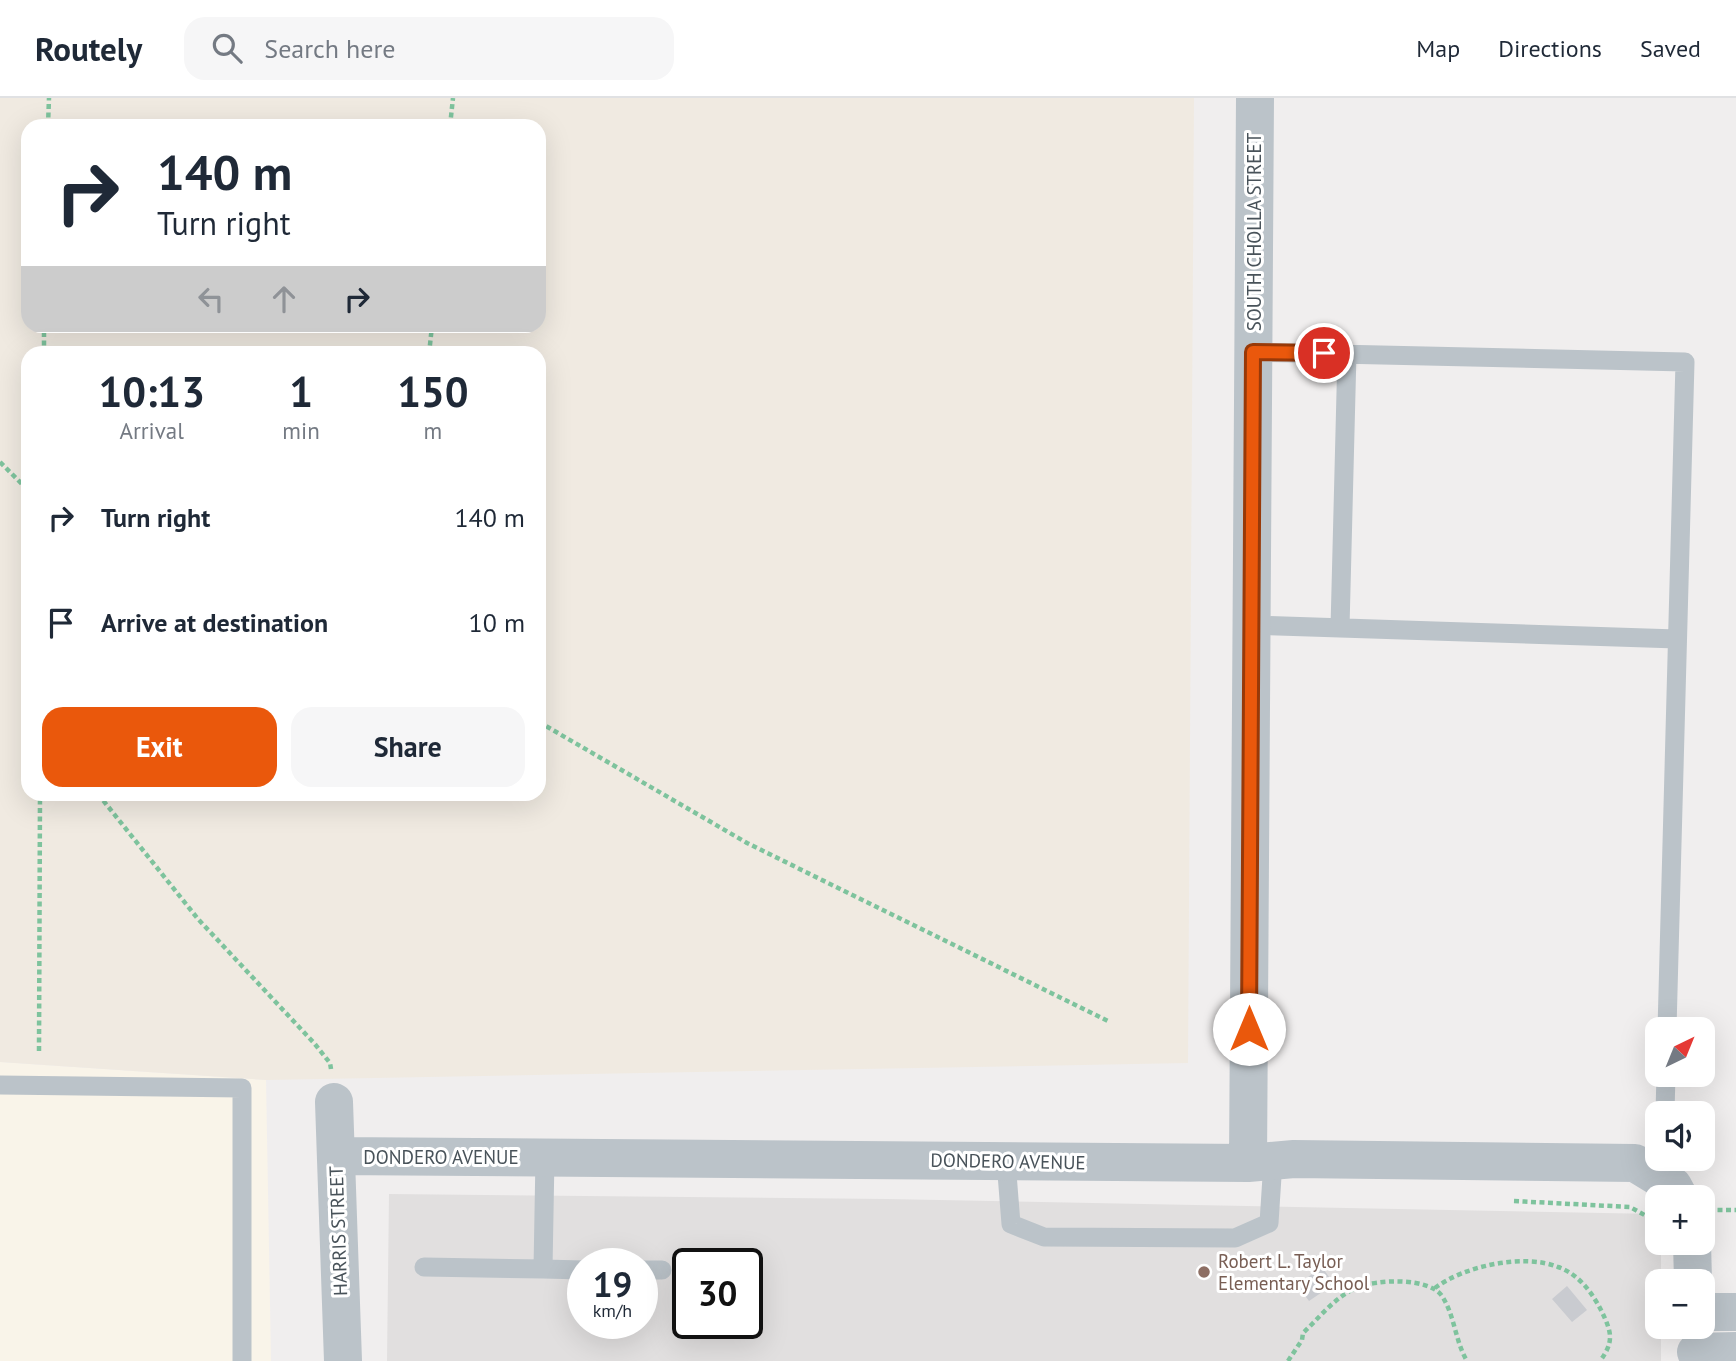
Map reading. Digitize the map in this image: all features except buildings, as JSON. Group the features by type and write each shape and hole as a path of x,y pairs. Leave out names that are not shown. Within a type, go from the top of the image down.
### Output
{"street":[{"name":"SOUTH CHOLLA STREET","path":"1255,98 1251,625 1260,1162"},
{"name":"HARRIS STREET","path":"334,1102 343,1361"},
{"name":"DONDERO AVENUE","path":"336,1156 1260,1162 1294,1159 1635,1163 1664,1185"},
{"path":"1715,1311 1736,1312"},
{"path":"1696,1346 1736,1351"}],"lane":[{"path":"1253,352 1685,362 1667,1017"},
{"path":"1340,628 1347,354"},
{"path":"1251,625 1678,639"},
{"path":"0,1085 242,1088 242,1361"},
{"path":"543,1269 545,1157"},
{"path":"1006,1161 1011,1224 1044,1237 1222,1238 1236,1238 1269,1223 1260,1162"},
{"path":"424,1267 567,1270"}],"path":[{"path":"48,119 50,98"},
{"path":"451,119 453,98"},
{"path":"0,462 21,483"},
{"path":"546,726 747,844 1110,1022"},
{"path":"39,1051 40,801"},
{"path":"105,801 198,919 330,1063 334,1102"},
{"path":"1514,1201 1630,1207 1645,1215"},
{"path":"1715,1210 1736,1210"},
{"path":"1435,1288 1449,1278 1473,1269 1510,1262 1527,1261 1559,1267 1581,1280 1597,1302 1611,1329 1609,1348 1600,1361"},
{"path":"1288,1361 1302,1340 1303,1333 1338,1300 1357,1287 1406,1282 1435,1288 1450,1310 1462,1353 1467,1361"}],"shaded area":[{"path":"0,1062 266,1080 271,1361 0,1361"},
{"name":"Robert L. Taylor Elementary School","path":"389,1194 887,1199 1645,1214 1645,1255 1661,1255 1661,1269 1645,1269 1645,1339 1661,1339 1661,1361 387,1361"}],"sand":[{"path":"0,98 1194,98 1188,1063 266,1080 0,1062"}],"place":[{"name":"Robert L. Taylor Elementary School","path":"1204,1272"}],"route":[{"path":"1249,1029 1253,352 1324,353"}]}
